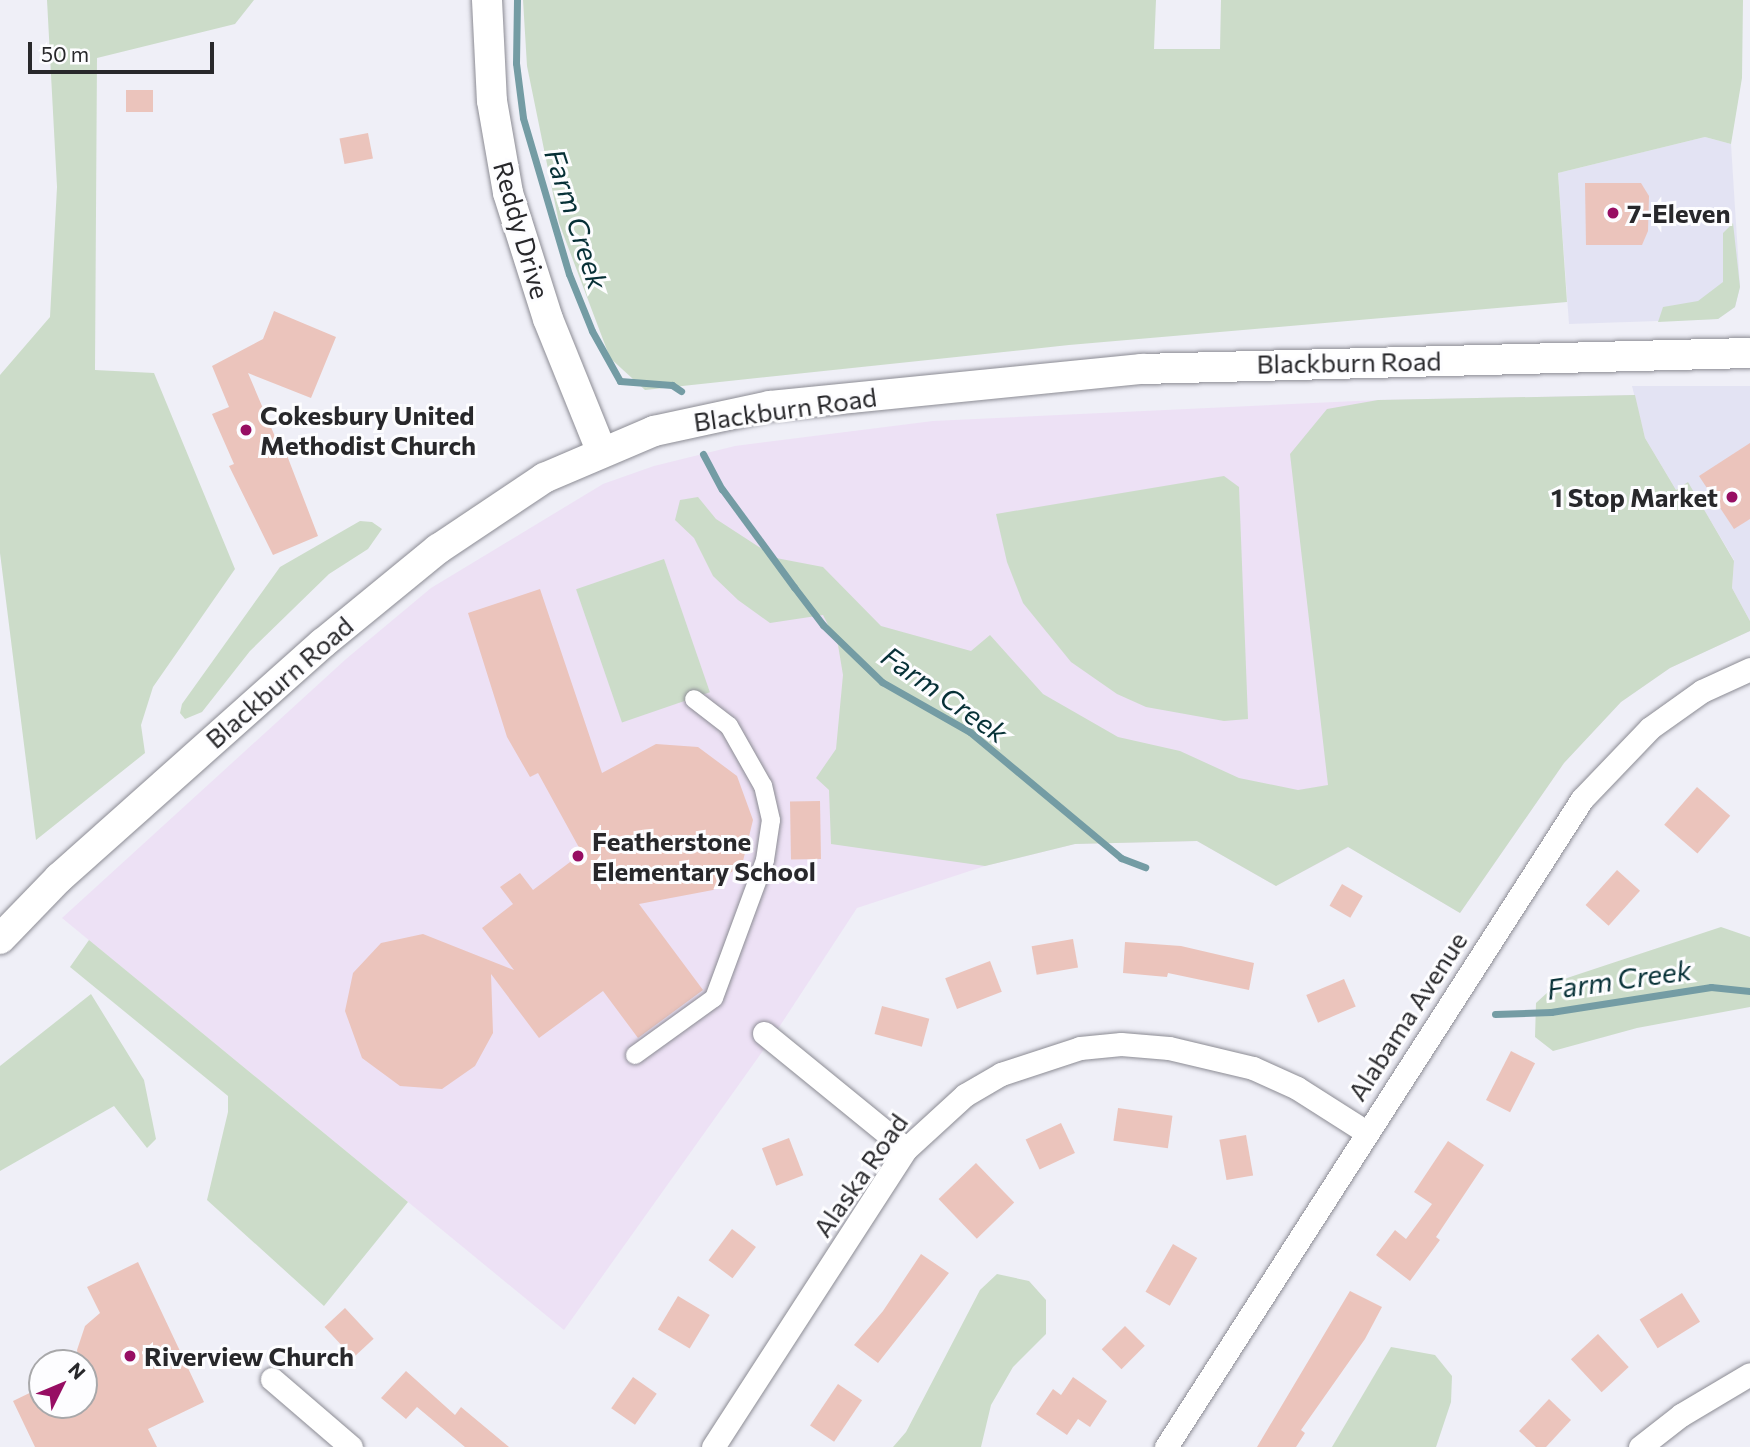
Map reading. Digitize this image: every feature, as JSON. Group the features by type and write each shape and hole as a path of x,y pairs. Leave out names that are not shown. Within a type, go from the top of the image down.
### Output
{"street":[{"name":"Reddy Drive","path":"487,0 492,101 508,192 548,319 601,450"},
{"name":"Blackburn Road","path":"0,939 59,878 388,588 510,498 601,450 677,425 770,407 1142,369 1750,353"},
{"name":"Alabama Avenue","path":"1166,1447 1582,799 1650,728 1702,691 1750,669"},
{"path":"635,1055 714,998 765,860 771,820 763,786 729,726 694,699"},
{"path":"764,1033 906,1149"},
{"name":"Alaska Road","path":"713,1447 906,1149 954,1103 1001,1074 1080,1048 1121,1044 1206,1055 1252,1068 1306,1093 1366,1132"},
{"path":"1640,1447 1681,1415 1750,1374"},
{"path":"272,1380 351,1447"}],"shaded area":[{"path":"1705,137 1731,144 1740,287 1735,307 1718,319 1569,324 1558,173"},
{"path":"1632,386 1750,386 1750,621 1732,588 1734,560 1688,483 1676,490 1645,438"},
{"name":"Featherstone Elementary School","path":"1635,395 1645,438 1676,490 1688,482 1734,561 1732,588 1750,621 1750,631 1670,668 1621,702 1564,763 1460,913 1349,847 1276,886 1197,841 1075,844 985,866 857,908 772,1038 564,1330 62,918 346,659 431,588 603,484 654,466 735,446 933,421 1378,400"}],"green space":[{"path":"47,0 254,0 235,24 97,58 95,370 154,373 235,569 153,687 141,725 145,753 36,840 0,553 0,375 50,317 57,187"},
{"path":"523,0 1156,0 1154,49 1220,49 1221,0 1743,0 1742,78 1731,144 1705,137 1558,173 1567,302 1069,345 645,390 610,358 559,223 527,66"},
{"path":"1733,223 1740,287 1735,307 1718,319 1658,322 1663,307 1698,301 1723,282 1723,233"},
{"path":"1635,395 1645,438 1676,490 1688,482 1734,561 1732,588 1750,621 1750,631 1670,668 1621,702 1564,763 1460,913 1348,847 1276,886 1197,841 1075,844 985,866 831,844 829,790 816,778 836,749 843,675 838,645 823,615 770,623 738,600 713,576 694,538 675,520 680,500 698,497 716,519 776,558 823,567 881,626 971,651 990,635 1043,694 1118,737 1180,751 1239,778 1298,790 1328,785 1290,454 1327,409 1378,400"},
{"path":"1224,476 1239,487 1248,719 1224,721 1146,707 1117,694 1071,662 1023,603 1007,562 996,514"},
{"path":"360,521 372,522 382,529 368,549 329,574 250,651 202,712 185,719 180,713 182,704 280,567"},
{"path":"664,559 710,692 622,723 576,589"},
{"path":"1721,927 1750,937 1750,1007 1637,1028 1553,1051 1535,1037 1536,1003 1561,980"},
{"path":"89,940 408,1202 324,1306 207,1200 228,1112 228,1096 70,967"},
{"path":"91,994 144,1080 156,1139 147,1148 114,1106 0,1171 0,1066"},
{"path":"997,1274 1029,1281 1046,1300 1046,1334 1013,1367 991,1405 981,1447 893,1447 906,1432 980,1290"},
{"path":"1391,1347 1435,1355 1452,1376 1451,1402 1436,1447 1332,1447"}],"building":[{"path":"126,90 153,90 153,112 126,112"},
{"path":"368,133 373,159 344,164 340,139"},
{"name":"7-Eleven","path":"1585,183 1641,183 1649,196 1648,231 1642,245 1586,245"},
{"name":"Cokesbury United Methodist Church","path":"274,311 336,337 311,398 248,373 279,446 283,445 318,536 273,555 229,466 234,464 212,414 229,407 212,366 263,339"},
{"name":"1 Stop Market","path":"1750,443 1750,519 1734,529 1699,476"},
{"path":"540,589 602,773 656,744 698,747 737,776 753,820 743,861 713,890 639,904 703,990 638,1038 603,991 539,1038 491,974 493,1033 475,1066 442,1089 400,1086 362,1058 345,1011 353,973 381,943 423,934 514,970 482,928 513,904 500,887 520,873 533,890 582,853 538,773 530,777 507,737 468,613"},
{"path":"1697,787 1730,816 1697,854 1664,825"},
{"path":"820,801 821,859 791,860 790,802"},
{"path":"1617,870 1640,891 1609,926 1586,905"},
{"path":"1342,884 1363,896 1350,918 1330,906"},
{"path":"1073,939 1078,968 1037,975 1032,946"},
{"path":"1125,942 1181,946 1254,963 1249,990 1168,973 1167,977 1123,973"},
{"path":"990,961 1002,992 957,1009 945,978"},
{"path":"1344,979 1356,1007 1318,1023 1306,995"},
{"path":"882,1006 929,1019 922,1047 874,1034"},
{"path":"1511,1051 1535,1063 1510,1112 1486,1100"},
{"path":"1118,1108 1172,1116 1168,1148 1113,1141"},
{"path":"1061,1123 1075,1153 1040,1169 1026,1139"},
{"path":"1246,1135 1253,1175 1227,1180 1219,1140"},
{"path":"789,1138 803,1175 776,1186 762,1148"},
{"path":"1448,1141 1484,1165 1436,1237 1440,1240 1410,1281 1376,1255 1395,1230 1406,1239 1432,1204 1414,1192"},
{"path":"976,1163 1014,1203 977,1239 939,1199"},
{"path":"732,1229 756,1247 732,1278 709,1260"},
{"path":"1173,1244 1197,1258 1170,1306 1146,1292"},
{"path":"921,1254 949,1273 878,1363 854,1345 883,1311"},
{"name":"Riverview Church","path":"138,1262 204,1402 148,1429 157,1447 35,1447 13,1401 28,1394 28,1419 98,1419 98,1349 77,1349 85,1326 100,1313 87,1287"},
{"path":"1350,1291 1382,1307 1365,1339 1301,1430 1305,1433 1296,1447 1257,1447"},
{"path":"1682,1293 1700,1322 1658,1348 1640,1319"},
{"path":"678,1296 710,1315 690,1348 658,1329"},
{"path":"345,1308 374,1339 353,1358 325,1327"},
{"path":"1125,1326 1145,1346 1121,1369 1102,1349"},
{"path":"1598,1334 1629,1367 1602,1392 1571,1359"},
{"path":"406,1371 455,1415 461,1407 509,1447 465,1447 417,1407 406,1419 381,1398"},
{"path":"633,1377 657,1394 635,1425 611,1408"},
{"path":"1073,1377 1107,1401 1090,1427 1078,1419 1067,1435 1036,1414 1053,1389 1061,1395"},
{"path":"838,1384 862,1400 834,1442 810,1425"},
{"path":"1549,1399 1571,1420 1546,1447 1536,1447 1519,1431"}],"waterway":[{"name":"Farm Creek","path":"517,0 516,63 523,118 569,274 592,331 620,381 672,385 681,391"},
{"name":"Farm Creek","path":"703,454 722,489 823,625 882,682 970,732 1121,858 1145,867"},
{"name":"Farm Creek","path":"1495,1014 1551,1012 1711,987 1750,991"}],"place":[{"name":"7-Eleven","path":"1613,213"},
{"name":"Cokesbury United Methodist Church","path":"246,430"},
{"name":"1 Stop Market","path":"1732,497"},
{"name":"Featherstone Elementary School","path":"578,856"},
{"name":"Riverview Church","path":"130,1356"}]}
